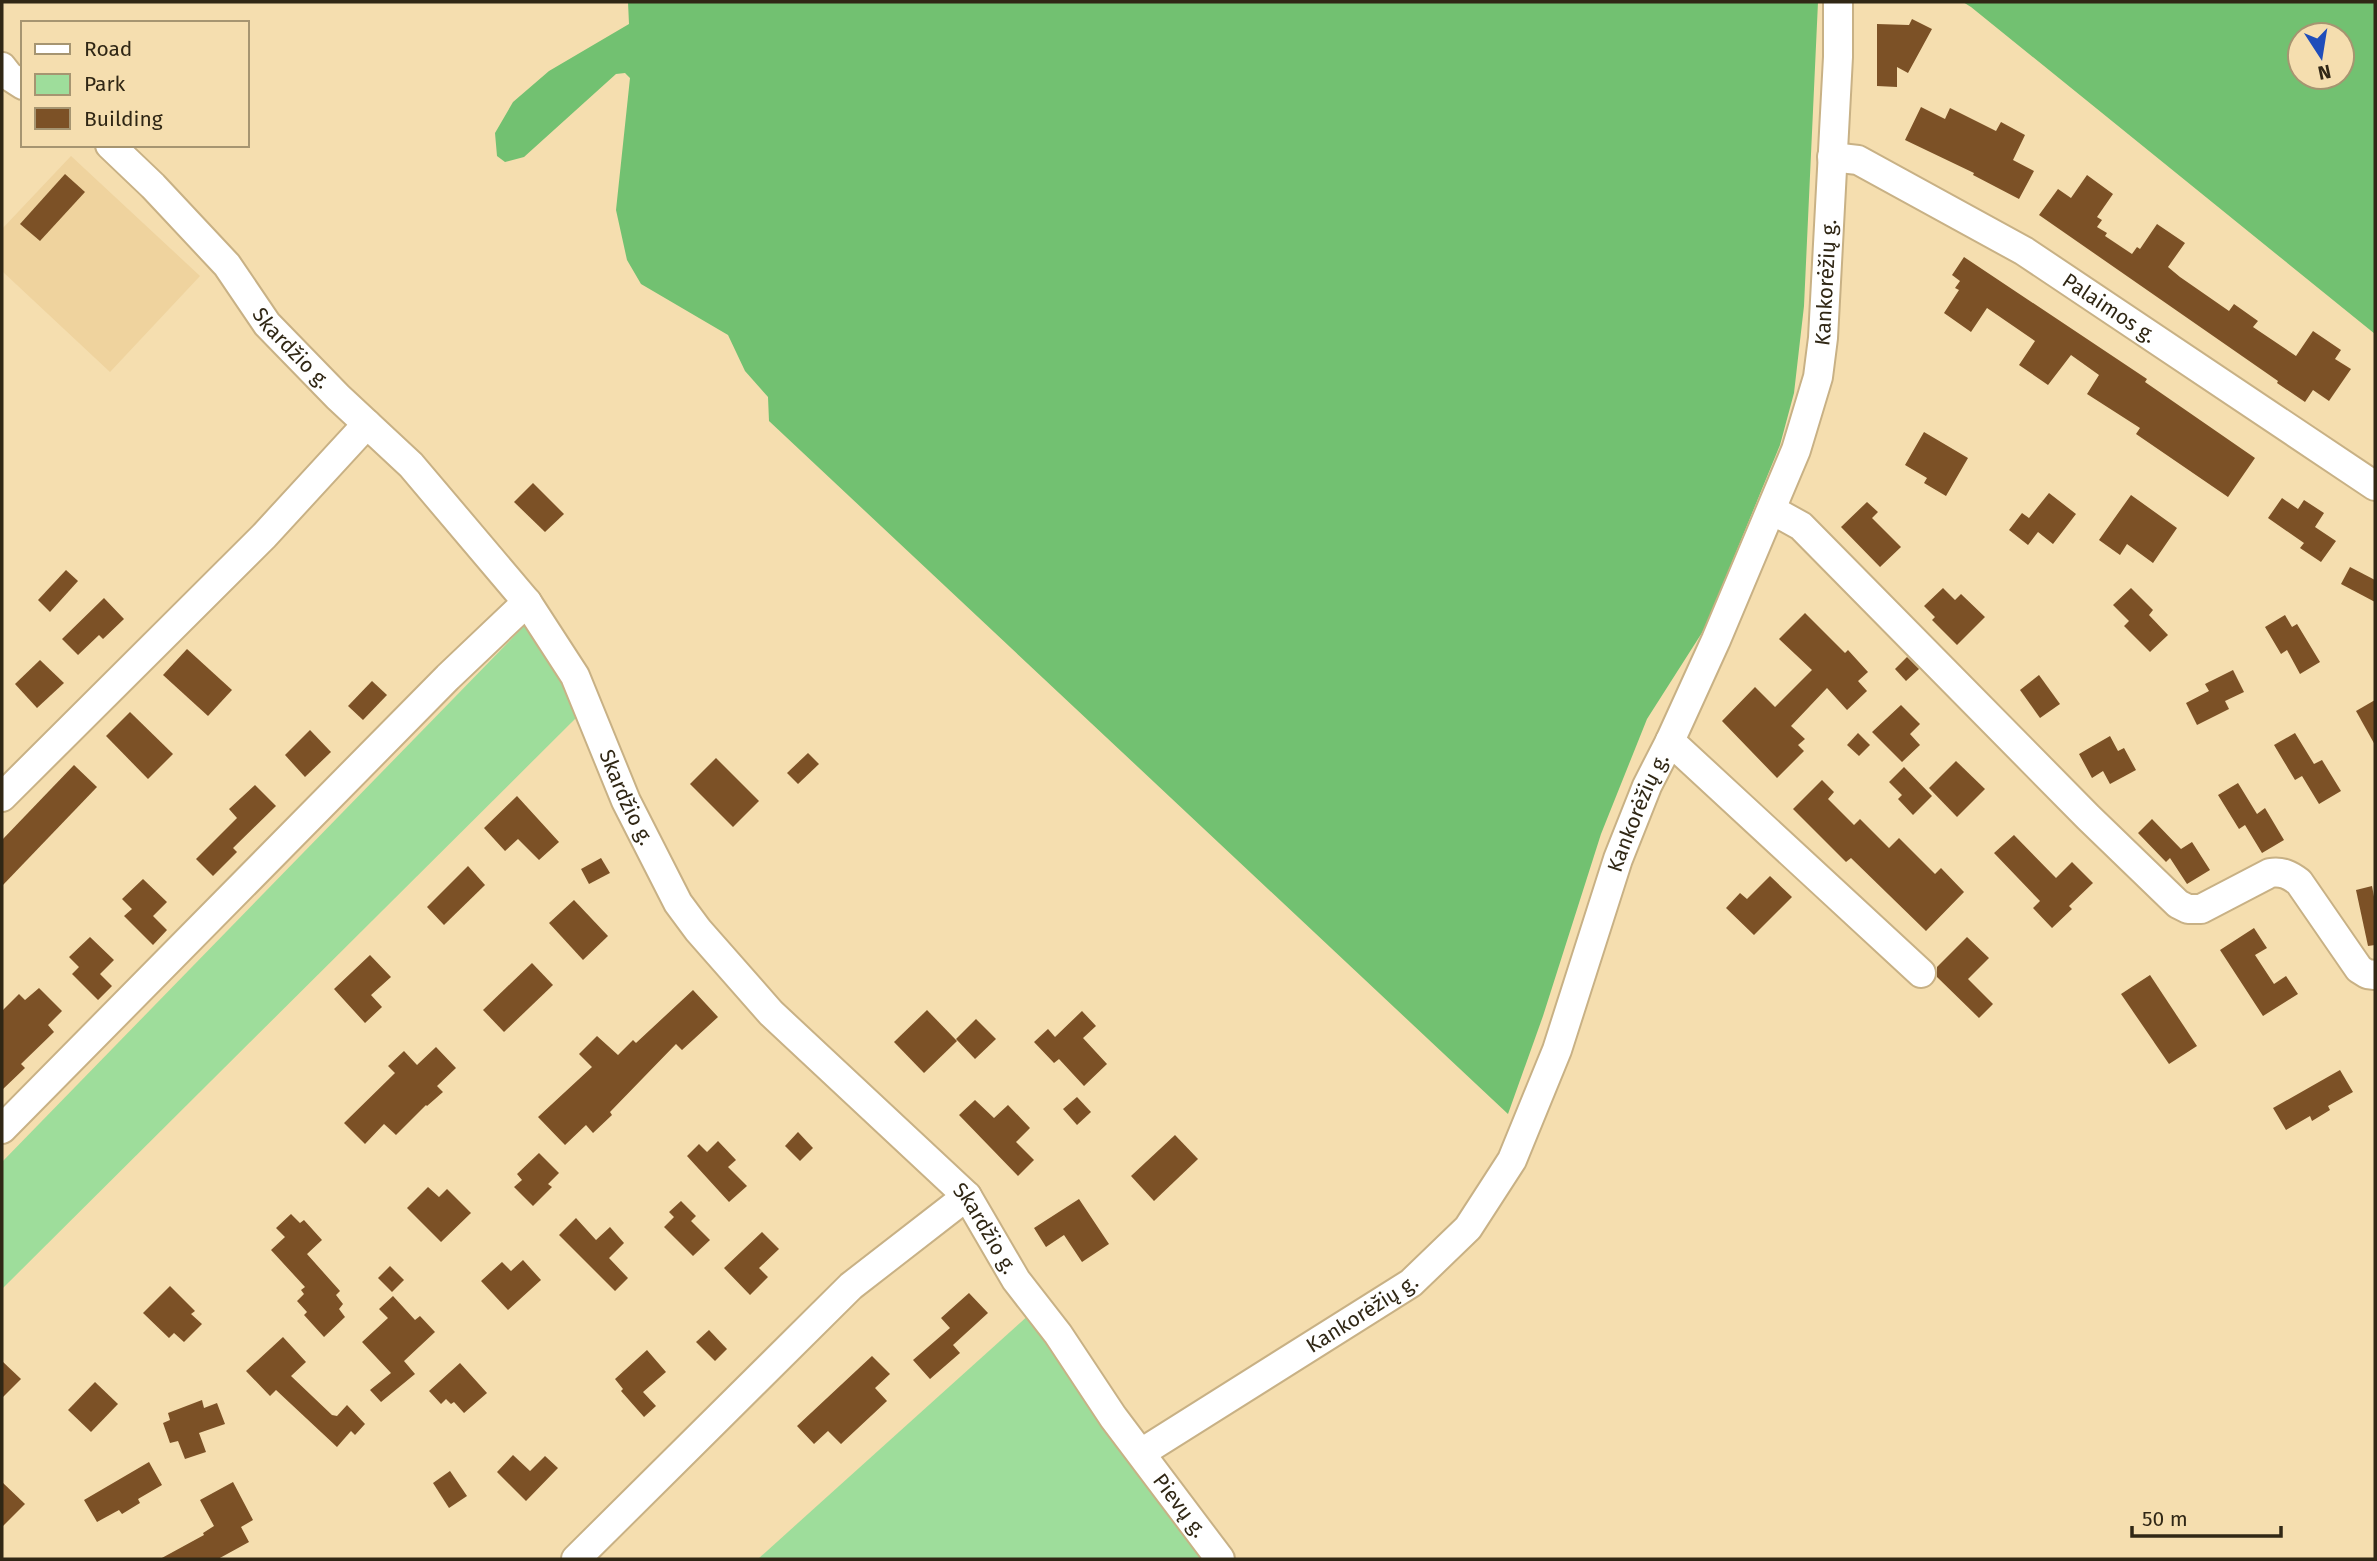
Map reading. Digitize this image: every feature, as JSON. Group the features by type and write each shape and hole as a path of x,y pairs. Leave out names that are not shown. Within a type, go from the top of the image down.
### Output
{"street":[{"name":"Kankorėžių g.","path":"1141,1454 1411,1283 1468,1228 1512,1160 1557,1050 1618,859 1647,786 1670,741 1797,450 1818,377 1823,338 1838,57 1838,2"},
{"path":"2,67 9,76 21,84"},
{"name":"Skardžio g.","path":"112,147 228,265 267,324 411,465 527,602 575,676 626,801 685,912 771,1013 967,1196 1016,1280 1058,1334 1141,1454"},
{"name":"Palaimos g.","path":"1832,157 1858,160 2024,251 2375,486"},
{"path":"2,797 264,536 367,424"},
{"path":"1772,510 1801,526 2078,807 2178,904 2188,909 2201,909 2270,873 2289,875 2299,882 2359,969 2375,975"},
{"path":"2,1129 438,687 527,602"},
{"path":"1670,741 1921,973"},
{"path":"576,1559 850,1286 967,1196"},
{"name":"Pievų g.","path":"1141,1454 1220,1559"}],"shaded area":[{"path":"71,156 200,276 110,372 2,271 2,229"}],"green space":[{"path":"628,2 1818,2 1804,306 1794,393 1780,445 1705,628 1647,719 1601,834 1543,1016 1508,1114 769,421 768,397 745,371 728,335 641,284 627,260 616,210 630,78 625,73 616,74 524,157 505,162 497,156 495,133 513,102 549,71 629,24"},
{"path":"1963,2 2375,2 2375,334 1971,7"},
{"path":"528,622 558,671 577,717 2,1289 2,1162"},
{"path":"1030,1314 1211,1559 758,1559"}],"building":[{"path":"1912,19 1932,29 1908,73 1897,67 1897,87 1877,86 1877,24 1909,25"},
{"path":"1921,107 1945,119 1950,108 1996,131 2001,122 2025,135 2013,160 2034,171 2019,199 1973,175 1974,173 1905,140"},
{"path":"65,174 85,192 40,241 20,224"},
{"path":"2087,175 2113,194 2097,217 2102,220 2097,227 2107,233 2105,236 2132,254 2137,247 2140,249 2157,224 2185,243 2168,267 2229,311 2234,304 2258,321 2253,327 2296,356 2313,331 2341,350 2335,359 2351,369 2329,401 2313,390 2305,402 2039,215 2058,189 2071,198"},
{"path":"1964,257 2147,379 2145,382 2255,458 2228,497 2136,434 2140,428 2087,394 2099,375 2071,355 2048,385 2019,365 2035,341 1987,308 1971,332 1944,313 1959,290 1955,288 1960,281 1952,275"},
{"path":"1924,432 1968,458 1946,496 1924,483 1927,478 1905,465"},
{"path":"533,483 564,514 545,532 514,502"},
{"path":"2049,493 2076,514 2053,544 2038,532 2028,545 2009,530 2022,513 2029,518"},
{"path":"2131,495 2177,528 2153,563 2127,544 2120,555 2099,540"},
{"path":"2282,498 2298,509 2304,500 2324,513 2315,527 2336,541 2321,562 2300,548 2304,543 2268,518"},
{"path":"1867,502 1878,512 1872,518 1901,547 1880,567 1841,527"},
{"path":"2350,567 2375,580 2375,602 2341,584"},
{"path":"66,570 78,581 50,612 38,600"},
{"path":"1943,588 1955,600 1961,594 1985,617 1957,645 1932,620 1935,617 1924,606"},
{"path":"2131,588 2153,610 2149,615 2168,635 2150,652 2124,626 2129,621 2113,605"},
{"path":"104,598 124,619 103,639 99,635 78,655 62,639"},
{"path":"1805,613 1845,653 1848,650 1868,672 1858,681 1867,691 1847,710 1827,688 1791,726 1805,739 1798,745 1804,751 1777,778 1722,721 1755,687 1775,707 1812,670 1779,639"},
{"path":"2285,615 2292,627 2297,624 2320,662 2300,674 2287,650 2281,654 2265,627"},
{"path":"187,649 232,690 208,716 163,675"},
{"path":"1907,657 1919,669 1906,681 1895,669"},
{"path":"40,660 64,683 37,708 15,684"},
{"path":"2233,670 2244,692 2225,701 2229,709 2197,725 2186,703 2209,691 2205,684"},
{"path":"2039,675 2060,704 2040,718 2020,690"},
{"path":"372,681 387,695 363,720 348,706"},
{"path":"2375,700 2375,745 2356,711"},
{"path":"1901,705 1920,724 1910,734 1920,745 1902,762 1872,732"},
{"path":"130,712 173,754 148,779 106,736"},
{"path":"310,730 331,752 305,777 285,755"},
{"path":"1858,733 1870,745 1859,756 1847,745"},
{"path":"2295,733 2314,764 2322,760 2341,791 2319,804 2302,776 2295,780 2274,745"},
{"path":"2110,736 2118,751 2124,748 2136,770 2110,784 2103,771 2092,778 2079,754"},
{"path":"808,753 819,764 798,784 787,773"},
{"path":"716,758 759,801 733,827 690,784"},
{"path":"1956,761 1985,789 1957,817 1929,788"},
{"path":"74,765 97,787 2,886 2,840"},
{"path":"1904,767 1932,796 1913,815 1898,799 1902,795 1889,782"},
{"path":"1822,780 1834,792 1828,799 1854,825 1860,819 1889,848 1899,838 1935,874 1941,868 1964,892 1926,931 1851,858 1846,862 1793,809"},
{"path":"2238,783 2257,814 2265,808 2284,840 2262,853 2245,825 2239,829 2218,795"},
{"path":"255,785 276,806 233,848 237,852 213,876 196,859 237,818 229,809"},
{"path":"517,796 559,842 539,860 518,839 505,851 484,828"},
{"path":"2152,819 2181,849 2192,842 2210,870 2187,884 2170,858 2166,862 2138,833"},
{"path":"2014,835 2056,878 2072,862 2093,883 2069,906 2072,909 2052,928 2033,908 2040,901 1994,853"},
{"path":"601,858 610,873 589,884 581,869"},
{"path":"468,866 485,885 444,925 427,907"},
{"path":"1770,876 1792,897 1754,935 1726,908 1740,893 1747,899"},
{"path":"143,879 167,902 153,916 167,930 153,945 124,916 132,909 122,899"},
{"path":"2372,886 2375,902 2375,945 2368,946 2356,890"},
{"path":"574,900 608,936 583,960 549,923"},
{"path":"2254,928 2267,948 2255,955 2274,984 2286,976 2298,994 2263,1016 2220,950"},
{"path":"90,937 114,960 100,974 112,986 98,1000 72,974 79,967 69,957"},
{"path":"1967,937 1989,958 1968,979 1993,1004 1979,1018 1937,977 1937,967"},
{"path":"370,955 391,977 371,995 382,1007 365,1023 334,989"},
{"path":"532,963 553,985 504,1032 483,1010"},
{"path":"2150,975 2197,1046 2169,1064 2121,994"},
{"path":"39,988 62,1011 48,1025 54,1032 21,1064 25,1068 2,1090 2,1011 19,994 25,1000"},
{"path":"693,990 718,1017 682,1050 676,1044 593,1133 586,1125 565,1145 538,1117 592,1067 579,1054 597,1036 618,1055 633,1040 636,1043"},
{"path":"927,1010 957,1041 924,1073 894,1042"},
{"path":"1082,1011 1096,1026 1083,1038 1107,1064 1084,1086 1059,1059 1054,1063 1034,1042 1048,1029 1055,1037"},
{"path":"976,1019 996,1039 975,1059 956,1039"},
{"path":"436,1047 456,1068 437,1086 443,1092 396,1135 384,1124 365,1144 344,1123 395,1073 388,1066 404,1051 417,1065"},
{"path":"2340,1070 2353,1092 2328,1106 2330,1110 2312,1121 2310,1116 2286,1130 2273,1108"},
{"path":"1077,1097 1091,1112 1077,1125 1063,1109"},
{"path":"975,1100 994,1118 1008,1105 1030,1128 1016,1142 1034,1160 1018,1176 959,1115"},
{"path":"798,1132 813,1148 800,1161 785,1146"},
{"path":"1175,1135 1198,1159 1154,1201 1131,1176"},
{"path":"718,1141 736,1160 728,1167 747,1186 729,1202 687,1156 699,1144 707,1152"},
{"path":"539,1153 559,1173 548,1184 552,1187 533,1206 514,1187 522,1180 517,1174"},
{"path":"428,1187 439,1197 447,1189 471,1213 441,1242 407,1208"},
{"path":"1079,1199 1109,1244 1082,1262 1064,1235 1046,1247 1034,1228"},
{"path":"681,1201 696,1216 691,1221 710,1240 693,1256 664,1227 674,1217 669,1212"},
{"path":"291,1214 300,1223 304,1220 322,1240 307,1254 340,1291 336,1295 343,1304 339,1309 345,1317 324,1337 304,1315 307,1312 297,1301 304,1294 301,1290 305,1287 271,1250 285,1237 276,1228"},
{"path":"576,1218 596,1240 610,1227 624,1243 609,1258 628,1278 615,1291 559,1235"},
{"path":"762,1232 779,1249 759,1268 768,1277 750,1295 724,1268"},
{"path":"523,1260 541,1280 508,1310 481,1281 502,1262 511,1271"},
{"path":"390,1266 404,1280 392,1292 378,1278"},
{"path":"170,1286 195,1311 191,1314 202,1324 184,1342 174,1333 169,1338 143,1313"},
{"path":"969,1293 988,1313 953,1345 960,1353 930,1379 913,1360 950,1328 941,1318"},
{"path":"393,1296 415,1320 420,1316 435,1332 404,1361 415,1374 381,1402 370,1390 391,1373 362,1342 388,1318 379,1309"},
{"path":"709,1330 727,1349 715,1361 696,1342"},
{"path":"283,1337 306,1362 291,1376 332,1415 337,1416 347,1405 365,1424 355,1435 351,1431 337,1447 276,1390 270,1396 246,1371"},
{"path":"647,1350 666,1372 643,1392 656,1406 644,1417 621,1391 623,1389 615,1379"},
{"path":"872,1356 890,1374 875,1388 887,1401 841,1444 828,1431 814,1444 797,1426"},
{"path":"2,1361 21,1379 2,1398"},
{"path":"460,1363 487,1393 464,1413 454,1402 451,1404 446,1399 441,1404 429,1391"},
{"path":"95,1382 118,1404 91,1432 68,1410"},
{"path":"202,1400 204,1408 217,1403 225,1424 199,1433 206,1452 185,1459 178,1441 170,1443 163,1423 170,1420 168,1413"},
{"path":"513,1455 530,1471 545,1456 558,1468 526,1501 497,1472"},
{"path":"149,1462 162,1485 138,1499 140,1503 122,1514 119,1510 97,1522 84,1500"},
{"path":"450,1471 467,1496 449,1508 433,1483"},
{"path":"2,1482 25,1504 2,1527"},
{"path":"233,1482 253,1520 241,1527 249,1542 218,1559 160,1559 204,1535 203,1533 214,1526 200,1500"}]}
